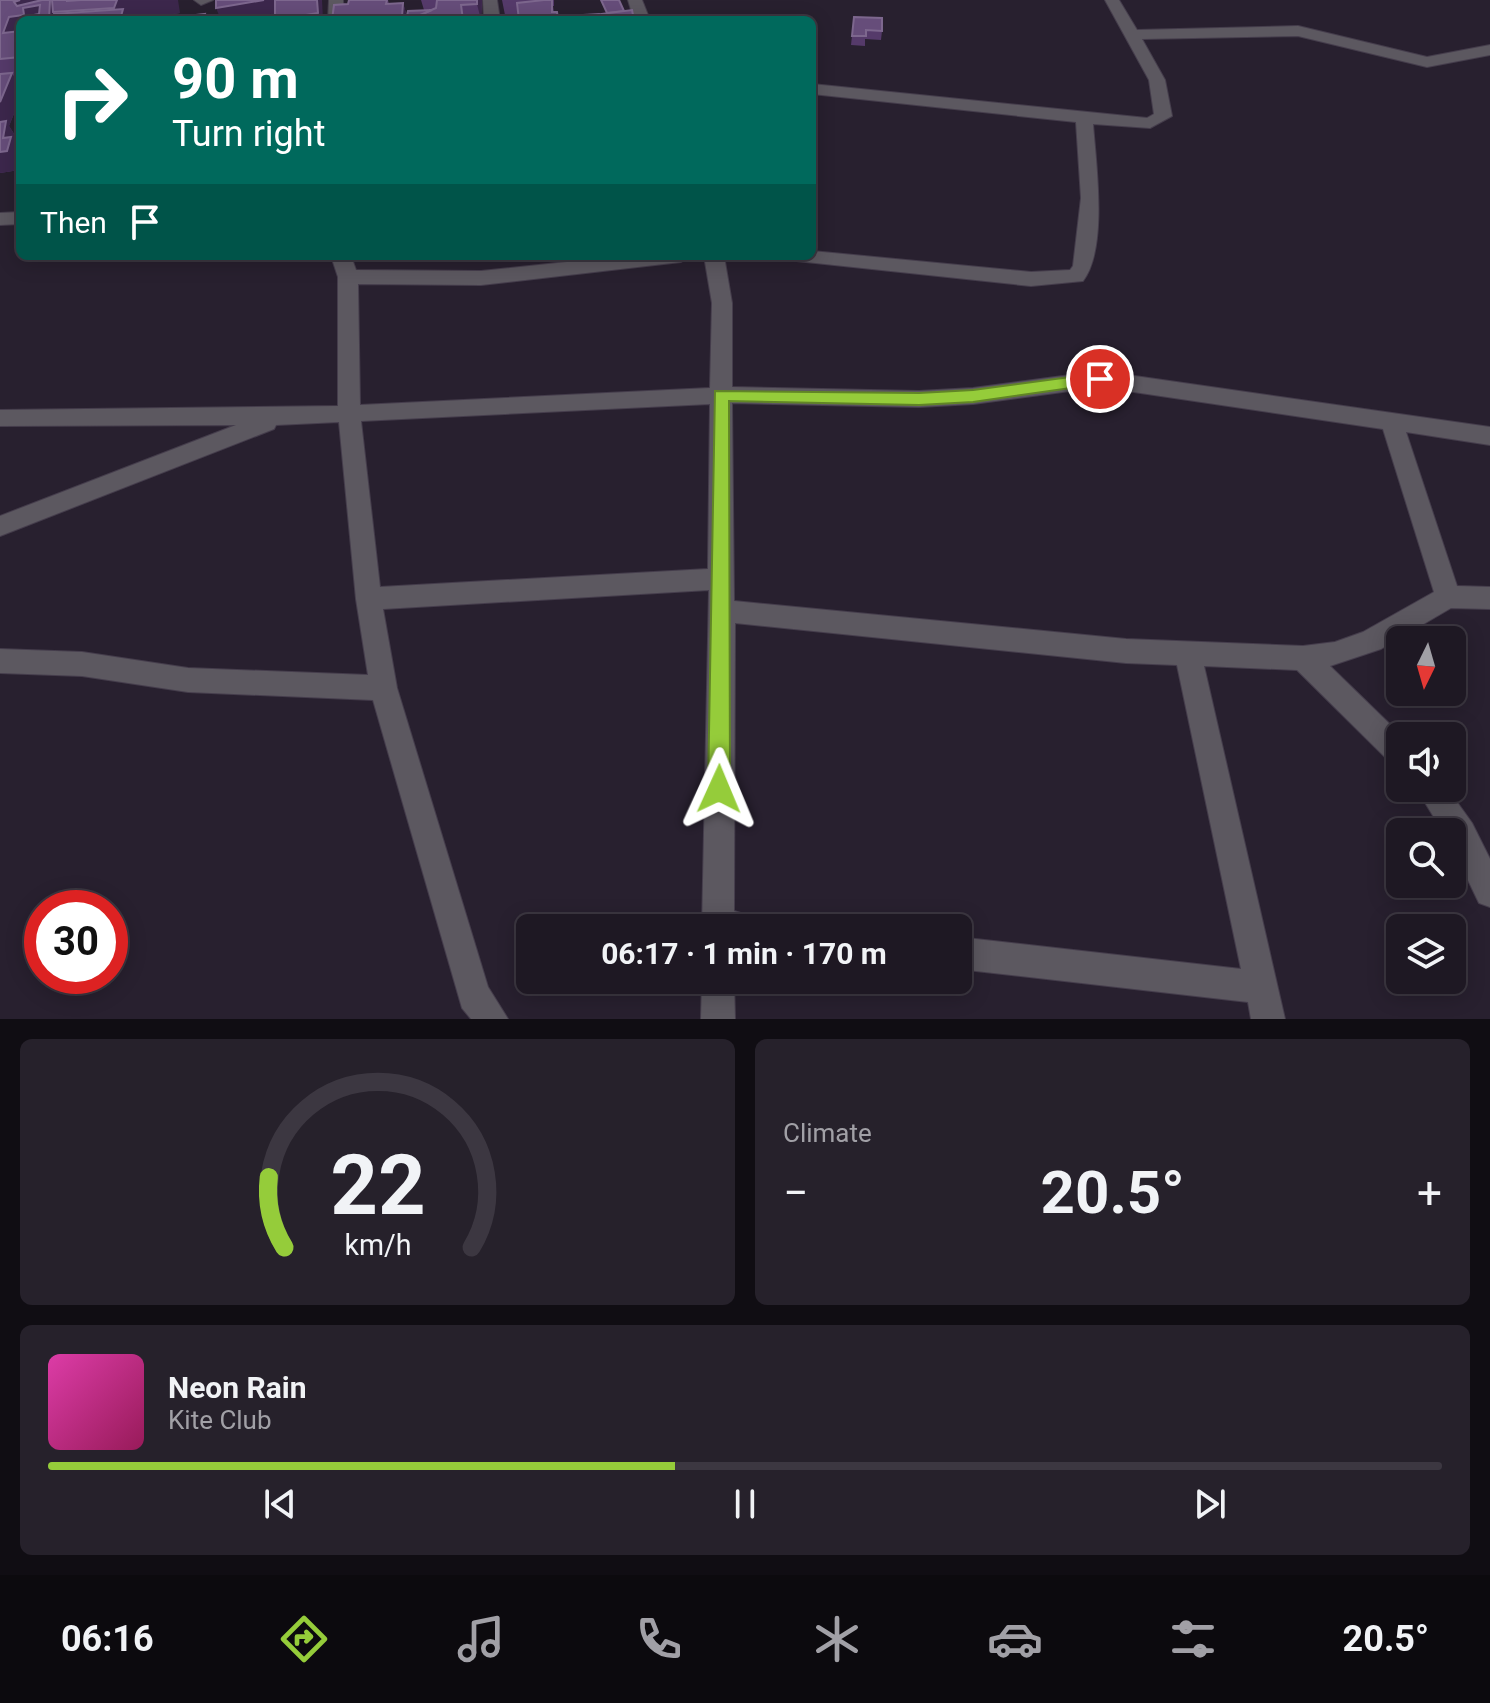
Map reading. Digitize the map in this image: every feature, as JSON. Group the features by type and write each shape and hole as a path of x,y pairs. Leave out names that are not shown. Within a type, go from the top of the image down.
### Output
{"street":[{"path":"816,89 1150,123 1163,116 1157,80 1112,0"},
{"path":"1132,35 1298,31 1427,62 1490,50"},
{"path":"816,258 1031,279 1076,276 1083,267 1090,198 1084,116"},
{"path":"491,1019 474,996 383,688 369,599 349,413 344,267 481,278 645,260"},
{"path":"715,260 722,303 721,579 726,914"},
{"path":"0,418 281,417 721,395 919,399 973,396 1100,379 1490,436"},
{"path":"0,526 281,417"},
{"path":"1392,423 1448,597"},
{"path":"369,599 721,579"},
{"path":"722,611 1188,656 1303,658 1335,654 1372,641 1448,597 1490,598"},
{"path":"1188,656 1268,1019"},
{"path":"1303,658 1386,739"},
{"path":"0,661 82,664 188,680 383,688"},
{"path":"1440,802 1461,833 1490,892"},
{"path":"972,955 1259,987"},
{"path":"718,994 718,1019"}],"building":[{"path":"0,0 20,0 14,2 17,6 50,0 49,16 28,16 39,14 40,5 23,8 24,15 9,17 3,33 16,31 16,57 0,59"},
{"path":"52,0 117,0 114,8 53,12"},
{"path":"216,0 264,0 216,8"},
{"path":"275,0 317,0 318,13 275,16"},
{"path":"349,0 403,3 402,16 333,16 334,5 348,4"},
{"path":"437,0 477,0 477,4 461,5 462,16 404,16 420,15 436,8"},
{"path":"552,0 552,12 557,12 558,16 519,16 517,3"},
{"path":"601,0 619,0 624,11 607,13"},
{"path":"123,9 121,16 54,14"},
{"path":"432,10 420,15 407,16 408,11"},
{"path":"632,10 633,16 602,16"},
{"path":"854,17 882,18 882,31 866,30 866,36 852,36"},
{"path":"12,73 0,102 0,74"},
{"path":"6,121 3,138 11,137 7,151 0,152 0,122"}],"route":[{"path":"719,789 721,395 919,399 973,396 1100,379"}]}
